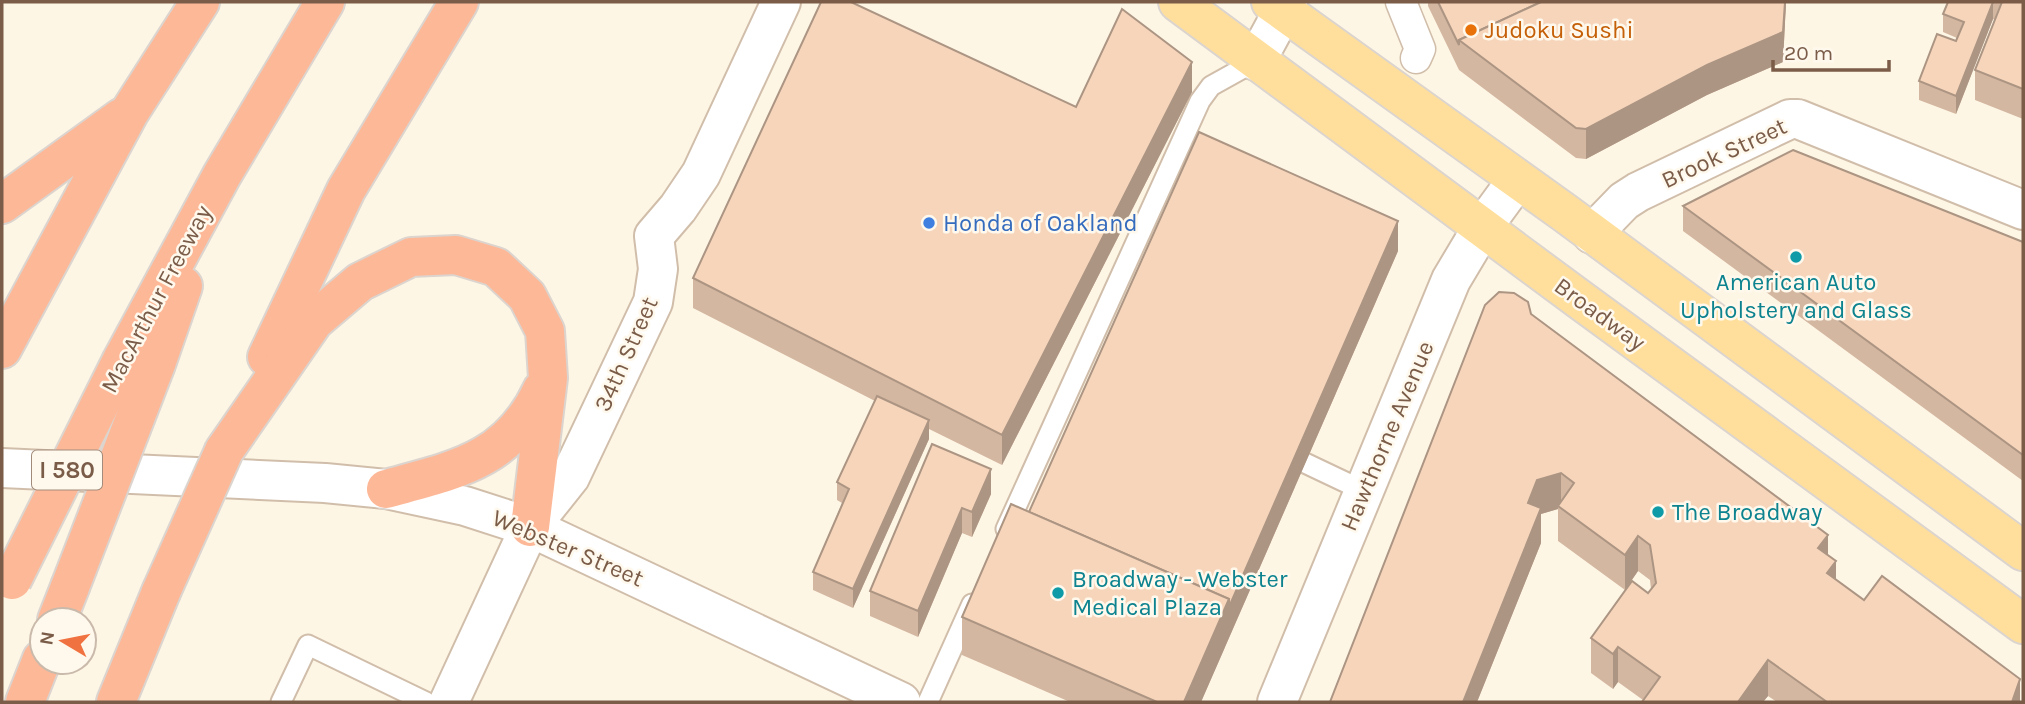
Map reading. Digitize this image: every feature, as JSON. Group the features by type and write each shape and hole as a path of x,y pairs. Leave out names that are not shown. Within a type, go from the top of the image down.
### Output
{"highway":[{"path":"2,349 129,113 200,2"},
{"name":"MacArthur Freeway","path":"7,592 139,362 222,175 325,2"},
{"path":"116,702 161,592 224,451 269,371 346,190 459,2"},
{"path":"2,204 129,113"},
{"path":"269,371 314,321 360,282 411,257 456,255 496,267 527,296 545,331 548,378 530,527"},
{"path":"64,603 139,362"},
{"path":"386,489 450,472 485,457 512,436 533,410 548,378"},
{"path":"25,702 35,676"}],"main road":[{"name":"Broadway","path":"1178,2 2023,624"},
{"path":"1281,5 2023,551"}],"street":[{"name":"34th Street","path":"449,702 530,527 570,477 653,302 658,270 654,236 678,208 701,174 781,2"},
{"path":"1401,2 1420,50 1416,58"},
{"path":"1256,61 1281,5"},
{"name":"Brook Street","path":"1592,234 1624,201 1638,192 1790,119 1798,119 2023,210"},
{"name":"Hawthorne Avenue","path":"1277,702 1451,280 1482,228 1517,180"},
{"name":"Webster Street","path":"2,468 326,483 386,489 465,506 530,527 901,702"}],"lane":[{"path":"996,552 1200,101 1211,86 1256,61"},
{"path":"1305,463 1364,491"},
{"path":"928,702 979,590"},
{"path":"281,702 308,645 426,702"}],"building":[{"name":"Honda of Oakland","path":"821,2 851,2 1076,107 1122,9 1192,62 1002,435 693,278"},
{"path":"1438,2 1541,2 1459,40 1459,45"},
{"path":"1541,2 1785,2 1783,32 1707,65 1586,129 1576,128 1459,40"},
{"path":"1948,2 1993,2 1956,96 1919,81 1937,34 1956,41 1964,22 1943,14"},
{"path":"2002,2 2023,2 2023,89 1975,70"},
{"path":"1199,132 1398,221 1229,607 1229,599 1029,512"},
{"path":"1793,150 2023,242 2023,455 1683,206"},
{"name":"The Broadway","path":"1499,292 1514,293 1528,302 1531,314 1828,535 1818,548 1836,561 1827,573 1864,600 1882,576 2020,679 2012,702 1827,702 1768,660 1738,702 1642,702 1660,677 1618,647 1613,654 1591,638 1632,581 1648,593 1656,583 1650,545 1638,536 1625,555 1558,506 1574,483 1561,473 1537,480 1528,503 1541,508 1463,702 1330,702 1485,305"},
{"path":"877,396 929,420 853,589 813,572 849,489 837,482"},
{"path":"932,444 991,469 972,512 962,508 918,611 870,591"},
{"name":"Broadway - Webster Medical Plaza","path":"1011,504 1229,599 1184,702 1157,702 962,617"}],"place":[{"name":"Judoku Sushi","path":"1471,30"},
{"name":"Honda of Oakland","path":"929,223"},
{"name":"American Auto Upholstery and Glass","path":"1796,257"},
{"name":"The Broadway","path":"1658,512"},
{"name":"Broadway - Webster Medical Plaza","path":"1058,593"}]}
